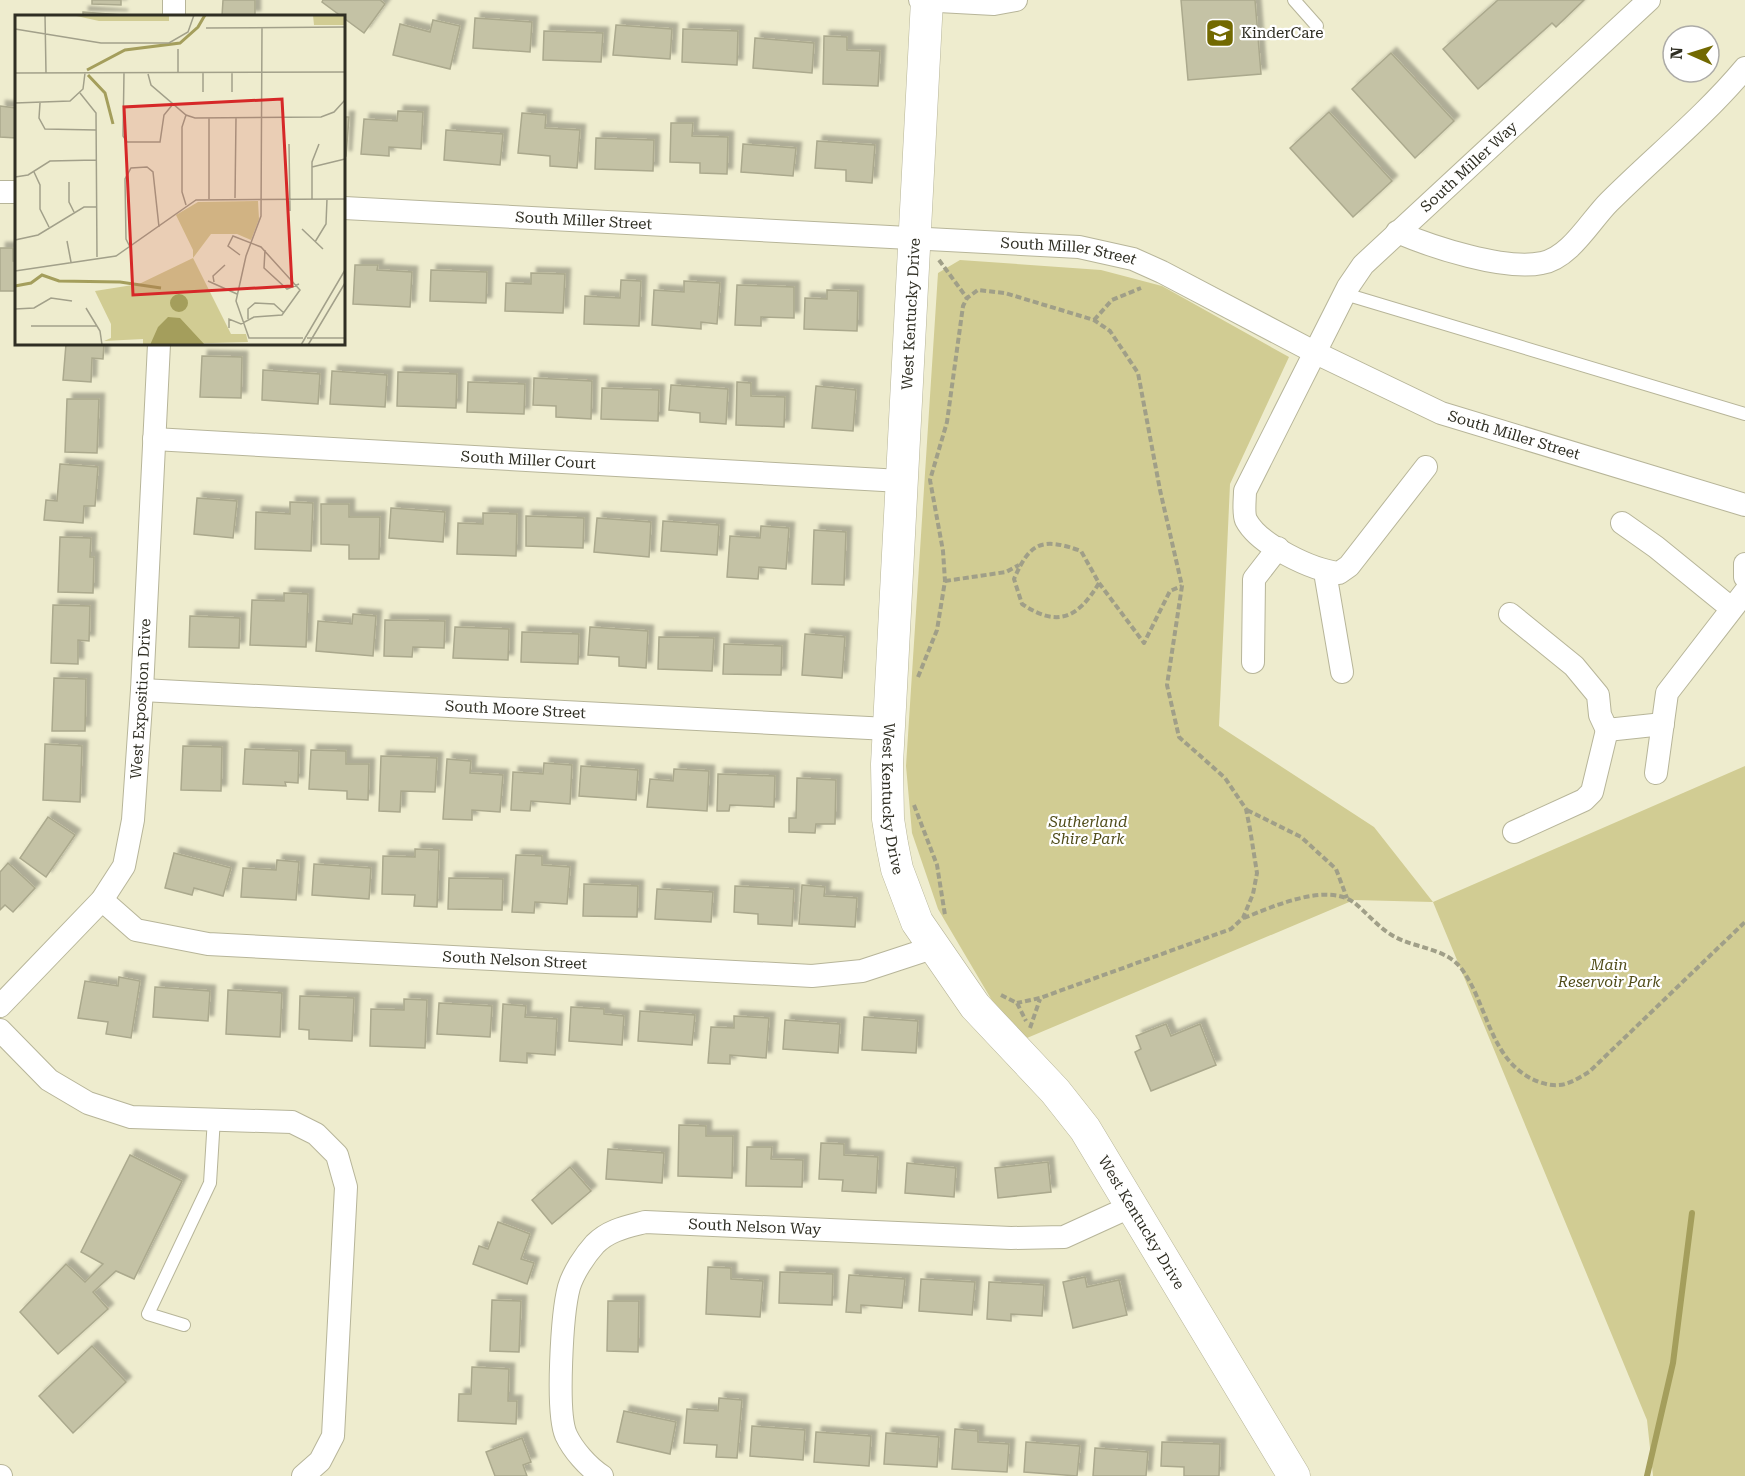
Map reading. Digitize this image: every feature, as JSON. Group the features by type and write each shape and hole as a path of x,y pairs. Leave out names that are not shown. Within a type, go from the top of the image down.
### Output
{"street":[{"path":"920,0 994,4 1016,0"},
{"name":"West Kentucky Drive","path":"927,0 928,239 901,482 886,793 892,844 909,903 917,922 975,1006 1070,1109 1105,1159 1294,1476"},
{"name":"South Miller Way","path":"1325,572 1260,536 1245,518 1245,491 1345,294 1363,265 1397,232 1649,0"},
{"path":"1397,232 1426,245 1511,264 1544,263 1564,252 1609,202 1718,100 1745,68"},
{"name":"South Miller Street","path":"345,208 1079,247 1133,259 1162,272 1317,353 1441,414 1745,505"},
{"name":"West Exposition Drive","path":"0,1006 102,900 124,866 133,820 142,690 159,345"},
{"name":"South Miller Court","path":"154,439 901,482"},
{"path":"1342,672 1325,572 1339,573 1349,566 1426,467"},
{"path":"1622,523 1738,600 1667,693 1656,773"},
{"path":"1253,662 1254,579 1278,548"},
{"path":"1745,564 1745,577"},
{"path":"1510,614 1574,666 1598,695 1600,715 1607,730 1592,792 1584,800 1514,832"},
{"name":"South Moore Street","path":"142,690 888,729"},
{"path":"1607,730 1663,724"},
{"name":"South Nelson Street","path":"102,900 136,930 208,944 812,976 862,971 911,957 935,947"},
{"path":"0,1030 49,1080 88,1103 131,1117 291,1122 316,1134 337,1155 346,1187 333,1436 320,1461 303,1476"},
{"name":"South Nelson Way","path":"602,1476 592,1469 566,1434 562,1416 563,1340 569,1287 580,1265 595,1244 612,1231 645,1222 1011,1238 1064,1237 1132,1206"}],"lane":[{"path":"1294,0 1317,26"},
{"path":"1345,294 1745,414"},
{"path":"184,1325 148,1314 210,1183 214,1118"}],"path":[{"path":"928,239 939,261 967,298"},
{"path":"1094,320 1112,300 1139,287 1148,289"},
{"path":"916,682 937,630 945,581 943,551 930,480 947,422 963,306 967,298 978,290 1005,293 1094,320 1110,331 1138,373 1160,490 1182,586 1167,685 1179,736 1225,778 1246,809 1257,873 1253,894 1243,918"},
{"path":"1014,579 1032,547 1039,544 1062,544 1081,551 1099,583 1144,643 1170,591 1182,586"},
{"path":"945,581 1006,572 1020,565"},
{"path":"1006,572 1014,579 1022,604 1048,617 1070,615 1080,610 1099,583"},
{"path":"911,796 937,865 945,917"},
{"path":"1246,809 1301,837 1336,869 1347,899 1381,928 1402,940 1445,955 1460,966 1498,1045 1510,1064 1524,1075 1544,1085 1564,1084 1589,1072 1745,922"},
{"path":"1017,1003 1040,998 1231,929 1243,918 1288,900 1311,896 1347,899"},
{"path":"1030,1028 1040,998"}],"green space":[{"name":"Sutherland Shire Park","path":"960,260 1101,270 1162,286 1289,357 1230,484 1219,726 1374,827 1433,902 1354,900 1027,1038 997,1009 938,909 912,833 906,766 938,273"},
{"name":"Main Reservoir Park","path":"1745,766 1745,1476 1653,1476 1647,1420 1433,902"}],"building":[{"path":"92,0 121,0 121,5 92,4"},
{"path":"223,0 255,0 255,15 222,15"},
{"path":"323,0 380,0 385,4 364,33 345,19 345,15 340,15 322,2"},
{"path":"1181,0 1255,0 1261,74 1188,80"},
{"path":"1498,0 1584,0 1556,27 1552,23 1478,89 1443,49"},
{"path":"83,12 122,15 83,15"},
{"path":"475,18 532,22 530,52 473,48"},
{"path":"433,20 460,26 450,69 393,55 400,24 430,32"},
{"path":"616,25 672,29 670,59 613,55"},
{"path":"683,29 738,31 737,65 682,62"},
{"path":"544,31 603,33 601,62 543,60"},
{"path":"824,36 847,37 847,50 880,51 878,86 823,84"},
{"path":"755,38 814,43 812,73 753,68"},
{"path":"1391,53 1454,121 1415,158 1352,89"},
{"path":"0,106 15,108 15,138 0,137"},
{"path":"398,111 423,112 421,149 389,147 389,156 361,154 364,119 397,121"},
{"path":"1329,112 1392,181 1353,217 1290,148"},
{"path":"522,113 546,115 545,128 580,130 577,168 550,166 550,156 518,153"},
{"path":"345,117 349,117 346,156"},
{"path":"671,123 693,123 692,136 728,137 727,174 700,173 700,163 670,162"},
{"path":"446,130 503,134 500,165 444,160"},
{"path":"596,138 654,140 653,171 595,169"},
{"path":"817,141 875,145 872,183 846,181 846,170 815,168"},
{"path":"743,144 796,148 793,176 741,172"},
{"path":"0,248 13,248 15,291 0,291"},
{"path":"355,265 378,265 377,270 412,272 410,307 353,304"},
{"path":"431,270 487,272 486,303 430,301"},
{"path":"531,273 565,274 563,313 505,311 506,283 531,284"},
{"path":"621,280 641,281 639,326 584,324 585,296 620,298"},
{"path":"684,281 720,283 717,324 701,322 701,329 652,325 654,290 684,292"},
{"path":"737,285 794,287 794,318 761,317 761,326 735,325"},
{"path":"827,290 858,291 857,331 804,329 805,298 827,299"},
{"path":"66,345 104,345 103,359 92,358 91,382 63,380"},
{"path":"202,356 242,357 241,398 200,397"},
{"path":"263,370 320,374 318,404 262,400"},
{"path":"332,371 387,375 385,407 330,404"},
{"path":"398,372 457,374 456,408 397,406"},
{"path":"534,378 592,381 591,419 556,417 556,406 533,405"},
{"path":"468,382 525,384 524,414 467,412"},
{"path":"737,382 751,383 751,396 785,397 784,427 736,425"},
{"path":"671,385 728,389 726,424 700,422 700,413 669,410"},
{"path":"816,386 856,390 853,431 812,428"},
{"path":"602,388 659,390 658,421 601,419"},
{"path":"67,399 99,399 97,453 65,452"},
{"path":"60,464 98,467 95,506 84,506 83,523 44,520 46,500 57,501"},
{"path":"197,498 237,501 233,538 194,534"},
{"path":"290,502 313,503 311,551 255,549 256,512 290,514"},
{"path":"321,504 349,504 349,517 380,517 379,559 349,559 349,545 321,544"},
{"path":"391,508 445,512 443,542 389,538"},
{"path":"483,513 517,514 516,556 457,554 458,523 483,524"},
{"path":"526,516 584,518 583,548 526,546"},
{"path":"597,518 651,522 649,557 594,552"},
{"path":"663,521 719,525 717,555 661,551"},
{"path":"761,526 789,528 786,569 759,567 758,579 727,577 730,536 760,538"},
{"path":"814,530 846,532 844,585 812,584"},
{"path":"60,537 91,538 90,557 94,557 93,593 58,592"},
{"path":"284,593 308,594 306,647 250,645 252,600 284,601"},
{"path":"53,605 90,606 89,641 78,640 78,664 51,663"},
{"path":"353,614 376,616 373,656 316,651 318,621 352,624"},
{"path":"190,616 240,618 239,648 189,647"},
{"path":"385,620 445,621 444,648 413,647 412,657 384,656"},
{"path":"455,627 509,629 508,660 453,658"},
{"path":"590,627 648,631 646,668 619,666 619,657 588,655"},
{"path":"522,632 579,634 578,664 521,662"},
{"path":"805,634 845,637 842,678 802,675"},
{"path":"659,637 714,638 712,671 658,669"},
{"path":"724,644 782,646 781,675 723,674"},
{"path":"54,678 86,679 85,731 52,731"},
{"path":"45,744 82,746 80,802 43,800"},
{"path":"183,746 222,747 221,791 181,790"},
{"path":"245,749 299,751 298,783 285,782 286,786 243,784"},
{"path":"311,750 346,751 346,764 369,764 368,800 347,799 347,791 309,789"},
{"path":"381,756 437,758 435,792 401,791 400,812 379,811"},
{"path":"447,759 471,761 470,773 503,775 500,812 472,810 472,820 443,819"},
{"path":"544,763 572,765 570,804 531,801 530,811 511,810 513,772 543,774"},
{"path":"581,766 638,770 636,800 579,796"},
{"path":"674,769 709,771 707,811 647,807 650,779 673,781"},
{"path":"718,774 775,776 774,807 730,805 729,811 717,811"},
{"path":"797,778 836,780 835,824 816,824 815,833 789,832 789,818 796,818"},
{"path":"48,817 75,835 46,877 20,858"},
{"path":"415,849 439,850 437,907 414,906 415,895 382,894 383,856 415,857"},
{"path":"174,853 231,868 223,896 194,888 192,895 165,888"},
{"path":"516,855 542,856 542,865 570,867 567,904 535,902 534,913 512,912"},
{"path":"277,860 299,862 296,900 241,897 243,868 276,870"},
{"path":"8,863 35,888 13,912 5,905 0,910 0,872"},
{"path":"314,864 371,868 369,899 312,895"},
{"path":"449,878 503,879 502,910 448,909"},
{"path":"584,884 638,886 637,917 583,916"},
{"path":"802,885 825,887 824,896 857,898 855,927 799,924"},
{"path":"735,886 794,889 792,926 758,924 758,914 734,912"},
{"path":"657,889 713,892 711,922 655,919"},
{"path":"119,977 140,981 131,1038 106,1034 108,1022 78,1018 85,981 118,986"},
{"path":"155,987 210,991 208,1021 153,1017"},
{"path":"228,990 282,993 280,1037 226,1034"},
{"path":"300,996 354,998 352,1041 309,1039 309,1030 299,1029"},
{"path":"404,999 427,1000 425,1048 370,1046 371,1009 404,1010"},
{"path":"439,1003 492,1006 490,1037 437,1034"},
{"path":"503,1004 526,1006 525,1017 557,1019 555,1055 527,1053 527,1063 500,1061"},
{"path":"571,1007 604,1009 604,1014 624,1016 622,1045 569,1041"},
{"path":"640,1011 695,1015 692,1045 638,1041"},
{"path":"734,1016 769,1018 766,1058 730,1055 730,1064 708,1063 711,1027 734,1028"},
{"path":"864,1017 918,1021 916,1053 862,1050"},
{"path":"785,1020 840,1024 838,1053 783,1049"},
{"path":"1166,1024 1171,1036 1200,1024 1216,1065 1151,1091 1135,1052 1141,1049 1136,1036"},
{"path":"679,1125 706,1126 706,1136 733,1136 732,1178 678,1176"},
{"path":"821,1143 844,1144 844,1155 878,1157 876,1193 842,1191 843,1180 819,1179"},
{"path":"747,1147 772,1147 771,1159 803,1160 802,1187 746,1186"},
{"path":"608,1149 664,1153 662,1183 606,1179"},
{"path":"130,1155 182,1181 134,1279 116,1271 93,1292 108,1309 58,1354 20,1312 66,1264 85,1282 103,1264 81,1252"},
{"path":"1048,1162 1051,1192 998,1198 995,1168"},
{"path":"907,1163 956,1168 954,1197 905,1193"},
{"path":"570,1167 591,1191 552,1224 532,1200"},
{"path":"498,1222 530,1234 521,1259 534,1263 527,1284 473,1264 479,1246 488,1249"},
{"path":"708,1267 731,1268 731,1279 763,1281 760,1317 706,1314"},
{"path":"780,1272 833,1274 832,1305 779,1303"},
{"path":"849,1275 905,1279 902,1308 861,1305 861,1313 846,1312"},
{"path":"1085,1277 1087,1287 1119,1280 1127,1315 1073,1328 1063,1282"},
{"path":"921,1279 975,1282 972,1315 919,1311"},
{"path":"989,1282 1044,1285 1042,1316 1011,1314 1011,1321 987,1319"},
{"path":"492,1300 521,1301 519,1352 490,1351"},
{"path":"608,1301 639,1301 638,1352 607,1351"},
{"path":"92,1346 126,1382 73,1433 39,1396"},
{"path":"472,1367 509,1369 508,1401 517,1401 516,1424 458,1421 459,1394 471,1394"},
{"path":"719,1398 742,1400 737,1458 716,1457 717,1445 684,1443 687,1409 718,1411"},
{"path":"624,1411 676,1422 670,1454 617,1442"},
{"path":"752,1426 805,1430 803,1460 750,1456"},
{"path":"955,1429 978,1431 978,1442 1009,1444 1007,1472 952,1469"},
{"path":"816,1432 871,1436 869,1466 814,1462"},
{"path":"886,1433 939,1437 937,1467 884,1464"},
{"path":"522,1438 531,1462 523,1465 527,1476 495,1476 486,1452"},
{"path":"1026,1442 1080,1446 1077,1476 1024,1472"},
{"path":"1162,1442 1220,1444 1219,1476 1184,1476 1184,1467 1161,1466"},
{"path":"1095,1448 1148,1452 1146,1476 1093,1476"}],"waterway":[{"path":"1647,1476 1673,1363 1692,1213"}],"place":[{"name":"KinderCare","path":"1220,33"}]}
